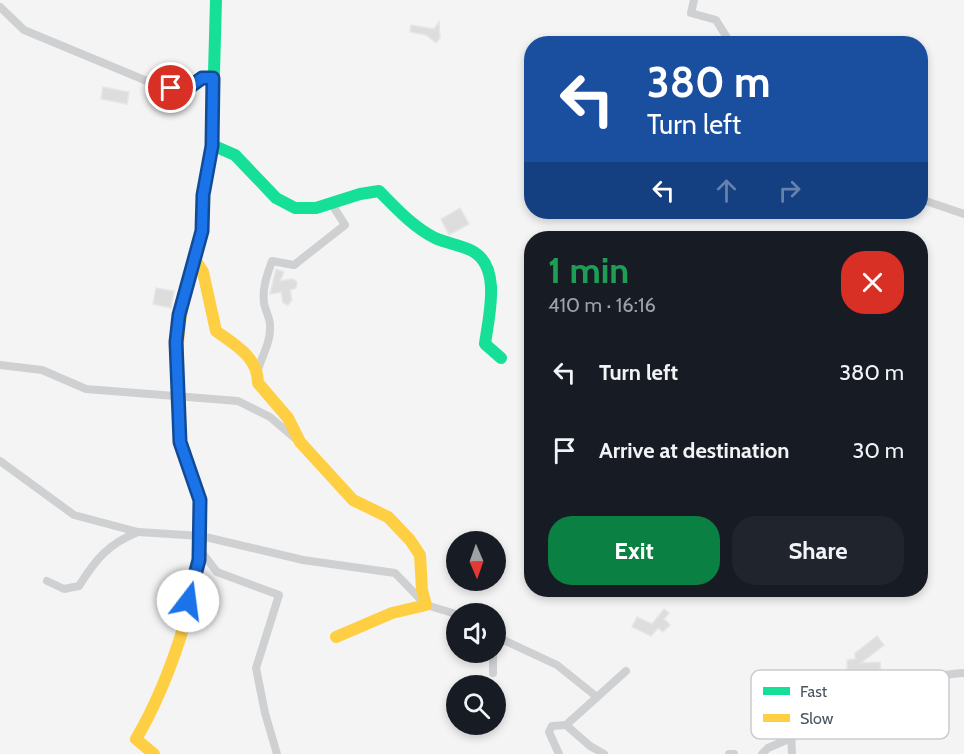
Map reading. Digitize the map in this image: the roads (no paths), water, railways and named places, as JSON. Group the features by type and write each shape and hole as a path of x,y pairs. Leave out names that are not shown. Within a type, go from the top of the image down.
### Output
{"street":[{"path":"154,754 136,739 153,711 172,667 200,550 200,500 180,442 176,342 179,315 202,231 203,195 212,146 216,0"},
{"path":"694,0 691,13 716,20 726,36"},
{"path":"0,7 24,30 159,86 184,91 202,78 213,78"},
{"path":"212,146 237,155 270,194 291,207 306,209 331,203 363,191 379,191 410,221 435,238 476,252 488,270 491,295 485,344 501,358"},
{"path":"928,202 964,214"},
{"path":"300,442 288,418 258,383 260,359 266,353 270,325 264,303 264,283 272,261 294,265 345,225 331,203"},
{"path":"194,258 203,272 216,331 244,351 258,370"},
{"path":"0,364 42,370 86,389 238,401 270,417 300,442 353,500 388,517 410,540 420,555 422,590 426,605"},
{"path":"0,461 74,516 138,532 201,536 303,560 395,573 426,605 446,611"},
{"path":"46,581 64,589 79,586 95,561 117,540 138,532"},
{"path":"200,550 217,572 279,595 256,668 277,754"},
{"path":"336,637 392,614 426,605"},
{"path":"506,641 557,665 597,697"},
{"path":"493,663 493,673"},
{"path":"559,754 549,732 552,726 566,725 626,671"},
{"path":"949,675 964,674"},
{"path":"566,725 590,746 604,754"},
{"path":"762,754 768,748 789,739"},
{"path":"791,739 792,754"},
{"path":"729,754 734,754"}]}
